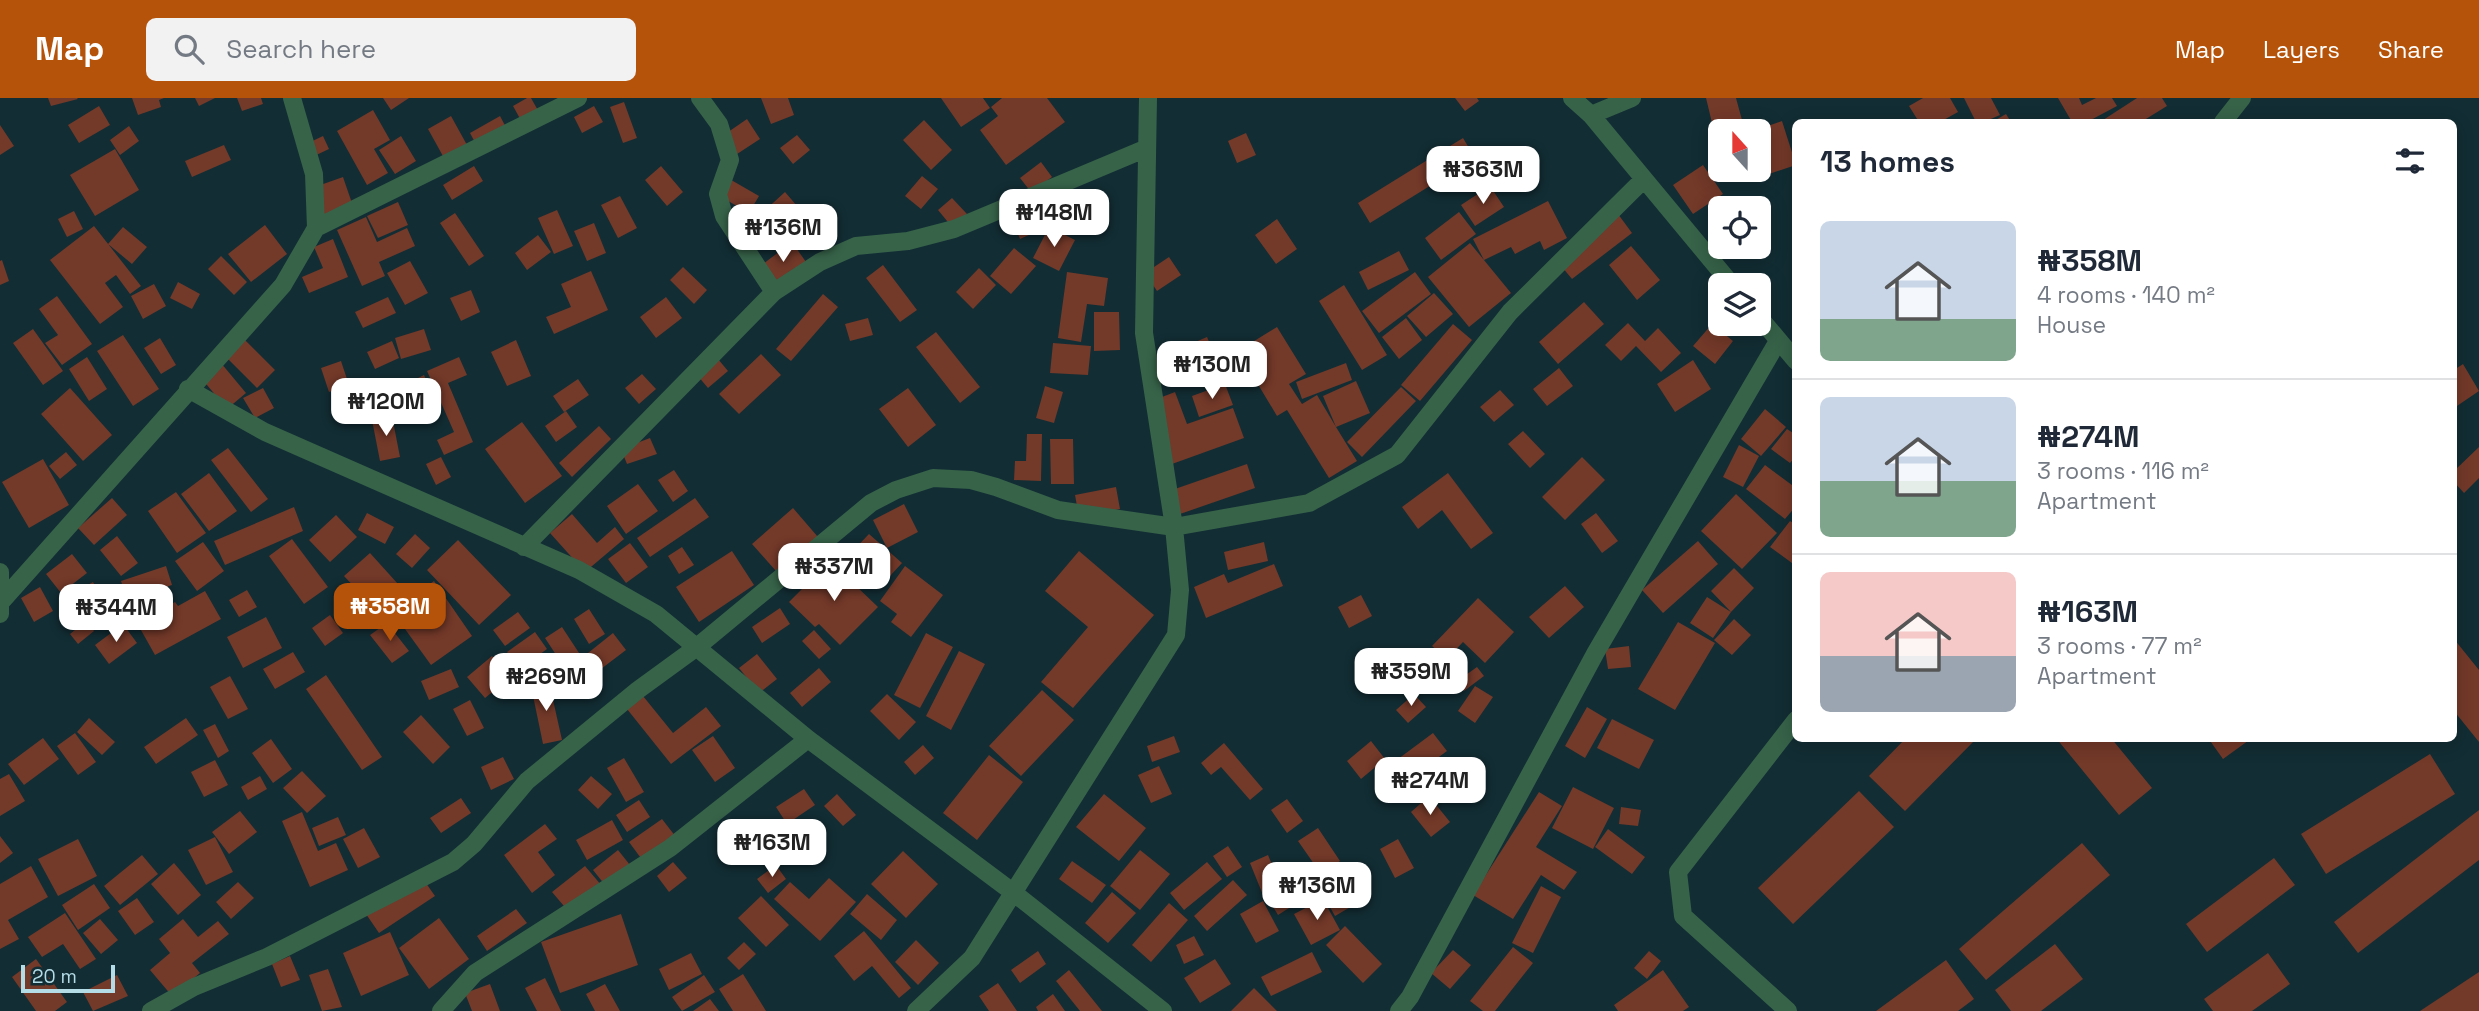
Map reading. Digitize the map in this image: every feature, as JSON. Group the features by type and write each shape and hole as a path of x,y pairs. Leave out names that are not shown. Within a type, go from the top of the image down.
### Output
{"street":[{"path":"1,608 188,389 283,285 316,228 314,174 292,98"},
{"path":"316,228 578,98"},
{"path":"700,98 719,124 730,160 718,194 724,216 774,292"},
{"path":"916,1011 972,958 1176,635 1180,590 1174,527 1144,333 1148,98"},
{"path":"1572,98 1591,115 1722,273"},
{"path":"1591,115 1632,98"},
{"path":"2225,119 2242,98"},
{"path":"524,547 774,292 820,262 856,246 908,241 954,229 1147,148"},
{"path":"151,1011 194,987 267,957 453,862 474,844 527,781 638,690 697,647 871,503 896,489 933,478 971,480 1058,510 1174,527 1309,503 1397,456 1510,312 1644,179"},
{"path":"1771,332 1792,357"},
{"path":"1399,1011 1410,997 1515,806 1596,652 1778,341"},
{"path":"188,389 265,432 373,477 579,570 656,614 808,739 1014,892 1163,1011"},
{"path":"0,572 1,608"},
{"path":"1788,1011 1683,916 1678,872 1792,725"},
{"path":"441,1011 475,973 670,848 808,739"}],"building":[{"path":"48,98 77,98 78,99 51,106"},
{"path":"132,98 164,98 159,100 161,107 138,115"},
{"path":"195,98 215,98 199,106"},
{"path":"237,98 261,98 263,104 242,111"},
{"path":"383,98 409,98 391,110"},
{"path":"531,98 540,114 523,124 513,106"},
{"path":"761,98 788,98 794,115 771,124"},
{"path":"941,98 983,98 990,108 961,127"},
{"path":"1002,98 1047,98 1065,122 1006,165 980,130 998,116 991,107"},
{"path":"1455,98 1477,98 1479,101 1465,111"},
{"path":"1706,98 1736,98 1742,119 1711,119"},
{"path":"1923,98 1950,98 1958,112 1945,119 1917,119 1909,106"},
{"path":"1964,98 1991,98 2000,115 1991,119 1974,119"},
{"path":"2058,98 2079,98 2082,105 2096,98 2112,98 2117,106 2093,119 2070,119"},
{"path":"2137,98 2162,98 2167,106 2146,119 2105,119"},
{"path":"624,102 637,138 623,143 610,107"},
{"path":"99,106 110,125 79,143 68,125"},
{"path":"594,106 603,122 582,133 574,117"},
{"path":"373,110 390,140 374,149 388,173 367,185 337,131"},
{"path":"451,116 472,154 449,167 428,129"},
{"path":"500,116 510,135 480,152 470,133"},
{"path":"747,119 760,139 731,158 718,139"},
{"path":"924,120 952,150 931,170 903,140"},
{"path":"1782,121 1792,152 1792,166 1771,173 1771,125"},
{"path":"0,125 14,146 0,155"},
{"path":"129,126 139,141 120,155 110,140"},
{"path":"1246,133 1256,155 1237,163 1228,141"},
{"path":"797,135 810,150 793,164 780,148"},
{"path":"323,136 329,149 310,158 304,145"},
{"path":"401,136 416,161 395,174 379,150"},
{"path":"1463,138 1475,158 1370,223 1358,203"},
{"path":"224,145 231,160 192,177 185,161"},
{"path":"115,149 139,190 95,216 70,175"},
{"path":"1041,162 1052,177 1031,192 1020,178"},
{"path":"1703,165 1708,172 1708,182 1715,182 1723,194 1708,196 1708,204 1693,214 1673,185"},
{"path":"474,166 483,181 452,200 443,185"},
{"path":"661,166 683,192 667,206 645,180"},
{"path":"922,176 938,189 921,209 905,196"},
{"path":"343,177 354,209 323,220 312,188"},
{"path":"726,177 759,196 749,213 716,194"},
{"path":"1490,186 1504,207 1475,226 1461,205"},
{"path":"785,192 804,214 770,245 750,224"},
{"path":"620,196 637,228 618,238 601,205"},
{"path":"952,198 967,214 952,227 938,210"},
{"path":"1548,201 1567,238 1544,250 1540,241 1515,254 1511,247 1484,260 1473,239"},
{"path":"398,202 408,225 378,238 367,216"},
{"path":"557,210 573,246 554,254 538,218"},
{"path":"1035,210 1042,229 1020,239 1012,219"},
{"path":"74,211 83,229 67,237 58,219"},
{"path":"1459,212 1476,234 1441,260 1425,238"},
{"path":"455,213 484,256 469,266 440,223"},
{"path":"1618,214 1632,233 1572,279 1557,261"},
{"path":"366,217 377,242 407,228 415,246 379,262 385,276 362,286 337,230"},
{"path":"1277,219 1297,249 1276,264 1255,235"},
{"path":"594,223 606,253 587,261 574,231"},
{"path":"265,225 287,254 251,282 228,254"},
{"path":"94,226 141,286 130,294 116,275 105,283 123,307 100,324 50,260"},
{"path":"123,227 147,247 132,264 108,244"},
{"path":"1049,227 1075,240 1059,271 1033,258"},
{"path":"538,235 551,252 527,270 515,253"},
{"path":"333,239 348,277 309,293 302,277 323,268 314,247"},
{"path":"792,242 806,262 773,286 759,267"},
{"path":"1470,243 1511,293 1469,327 1428,277"},
{"path":"1631,246 1660,280 1637,300 1609,265"},
{"path":"1014,248 1036,266 1011,294 990,276"},
{"path":"1399,251 1409,270 1368,290 1359,272"},
{"path":"221,256 247,282 234,295 208,269"},
{"path":"1169,257 1181,275 1157,291 1145,273"},
{"path":"2,260 9,281 0,285 0,261"},
{"path":"410,261 428,293 405,305 387,273"},
{"path":"883,265 917,310 900,322 866,278"},
{"path":"683,267 707,290 694,304 670,280"},
{"path":"979,268 996,285 973,309 956,292"},
{"path":"591,271 608,310 554,334 546,317 571,307 561,284"},
{"path":"1067,272 1108,278 1104,306 1087,304 1081,342 1058,338"},
{"path":"1415,272 1431,294 1379,333 1362,311"},
{"path":"178,282 200,294 192,309 170,298"},
{"path":"154,284 166,306 143,319 131,296"},
{"path":"1344,285 1387,355 1362,370 1319,301"},
{"path":"471,290 480,312 461,321 450,298"},
{"path":"1434,293 1453,314 1426,337 1407,316"},
{"path":"823,294 838,307 791,361 776,349"},
{"path":"57,296 92,344 62,365 45,343 58,335 39,309"},
{"path":"388,297 396,313 363,328 355,312"},
{"path":"666,297 682,318 656,338 640,317"},
{"path":"1584,302 1604,324 1558,364 1539,342"},
{"path":"1094,312 1119,312 1120,350 1094,351"},
{"path":"868,318 873,335 850,341 845,324"},
{"path":"1406,318 1422,340 1399,359 1382,337"},
{"path":"1628,323 1645,341 1658,328 1681,353 1661,372 1636,346 1621,361 1605,345"},
{"path":"1453,324 1472,340 1420,401 1401,385"},
{"path":"1277,327 1306,374 1289,384 1302,404 1317,395 1357,461 1329,478 1287,410 1277,416 1238,351"},
{"path":"33,329 63,371 43,385 13,343"},
{"path":"424,329 431,350 401,359 395,338"},
{"path":"1708,329 1708,336 1727,336 1733,341 1715,364 1693,346"},
{"path":"936,332 980,387 960,403 916,347"},
{"path":"123,335 159,389 133,406 97,351"},
{"path":"1207,337 1224,376 1209,382 1193,343"},
{"path":"160,338 176,365 161,374 144,348"},
{"path":"244,339 275,370 257,388 226,357"},
{"path":"516,340 531,376 507,386 491,352"},
{"path":"392,341 399,358 375,369 367,352"},
{"path":"1190,342 1198,361 1165,375 1157,356"},
{"path":"1053,343 1091,346 1088,375 1050,373"},
{"path":"761,354 781,375 739,414 719,394"},
{"path":"87,357 107,389 89,401 69,369"},
{"path":"459,357 467,375 448,383 473,442 444,455 437,440 454,432 427,371"},
{"path":"718,359 728,371 708,388 697,375"},
{"path":"1693,360 1711,389 1675,412 1657,384"},
{"path":"341,361 349,385 329,392 321,368"},
{"path":"221,363 246,393 227,409 202,379"},
{"path":"1346,363 1352,380 1302,399 1296,382"},
{"path":"2463,364 2479,391 2457,406 2457,368"},
{"path":"1559,368 1573,386 1547,406 1533,389"},
{"path":"642,374 656,389 639,404 625,388"},
{"path":"424,375 433,395 403,409 394,390"},
{"path":"578,379 589,395 564,412 553,396"},
{"path":"1356,381 1370,413 1336,427 1323,396"},
{"path":"1225,384 1233,405 1199,417 1192,396"},
{"path":"1045,386 1063,392 1054,423 1036,418"},
{"path":"1401,387 1416,401 1362,457 1347,442"},
{"path":"70,388 112,435 83,461 41,414"},
{"path":"263,388 274,408 255,418 243,398"},
{"path":"908,388 936,425 908,447 879,409"},
{"path":"1500,390 1514,405 1494,422 1480,407"},
{"path":"1175,392 1187,424 1233,408 1244,438 1172,464 1149,402"},
{"path":"1765,409 1786,427 1761,456 1741,439"},
{"path":"566,411 577,427 556,442 545,426"},
{"path":"392,416 400,457 380,461 372,420"},
{"path":"522,422 562,476 525,503 485,449"},
{"path":"599,426 611,439 572,477 559,463"},
{"path":"1787,429 1792,432 1790,463 1771,449"},
{"path":"1523,431 1545,454 1530,468 1508,444"},
{"path":"1027,434 1042,434 1041,481 1014,480 1015,461 1026,461"},
{"path":"650,438 657,454 627,464 621,449"},
{"path":"1050,439 1073,439 1074,484 1051,484"},
{"path":"1739,445 1759,456 1743,487 1723,477"},
{"path":"2479,447 2479,478 2464,493 2457,485 2457,468"},
{"path":"228,448 268,499 251,512 211,460"},
{"path":"66,452 77,465 60,479 49,466"},
{"path":"441,457 451,477 436,485 426,464"},
{"path":"1582,457 1605,480 1565,520 1542,497"},
{"path":"43,459 69,505 29,528 2,482"},
{"path":"1247,464 1255,488 1180,514 1172,490"},
{"path":"1765,465 1792,485 1792,511 1785,519 1746,489"},
{"path":"674,470 688,491 673,502 658,480"},
{"path":"209,473 237,511 209,531 181,494"},
{"path":"1448,473 1493,533 1471,549 1442,510 1418,529 1402,507"},
{"path":"638,484 658,511 626,534 607,506"},
{"path":"1116,487 1120,509 1079,517 1075,495"},
{"path":"176,492 206,533 177,553 148,511"},
{"path":"1736,494 1777,533 1742,569 1701,531"},
{"path":"112,498 127,515 94,545 78,528"},
{"path":"695,498 709,517 650,557 637,538"},
{"path":"904,504 918,532 887,548 873,520"},
{"path":"294,507 303,531 225,565 214,541"},
{"path":"793,508 824,544 784,580 752,544"},
{"path":"367,513 394,527 385,544 358,530"},
{"path":"1596,513 1618,541 1602,553 1581,524"},
{"path":"572,514 597,543 615,527 624,539 585,572 550,533"},
{"path":"336,515 357,537 330,562 309,540"},
{"path":"1790,521 1792,522 1792,563 1770,547"},
{"path":"415,534 430,548 412,568 396,554"},
{"path":"869,534 902,563 878,589 845,559"},
{"path":"117,536 138,563 121,576 100,550"},
{"path":"292,539 328,587 304,604 269,556"},
{"path":"458,540 511,595 479,625 427,570"},
{"path":"1698,541 1718,564 1663,613 1642,590"},
{"path":"203,542 224,571 197,591 175,561"},
{"path":"1264,542 1268,561 1228,570 1224,552"},
{"path":"630,543 648,567 626,583 608,559"},
{"path":"682,547 694,565 679,574 668,556"},
{"path":"732,551 754,585 699,622 676,587"},
{"path":"1079,551 1154,615 1073,708 1041,682 1088,627 1045,591"},
{"path":"370,553 398,584 373,607 344,576"},
{"path":"72,554 87,573 61,593 46,574"},
{"path":"830,561 878,607 840,645 819,624 815,627 789,602"},
{"path":"1274,564 1283,586 1206,618 1194,587 1224,574 1228,583"},
{"path":"166,566 172,585 127,600 121,581"},
{"path":"905,566 943,595 911,637 891,622 897,614 880,601"},
{"path":"1734,568 1754,588 1731,612 1711,591"},
{"path":"434,581 472,636 431,665 392,611"},
{"path":"93,582 112,615 98,623 79,590"},
{"path":"1565,586 1584,607 1549,638 1529,617"},
{"path":"40,587 53,611 34,622 21,598"},
{"path":"247,590 257,607 239,617 229,600"},
{"path":"205,591 221,619 155,655 137,623 175,602 178,606"},
{"path":"350,594 369,613 354,627 336,608"},
{"path":"1361,595 1372,616 1349,628 1338,607"},
{"path":"1707,597 1731,612 1713,638 1690,623"},
{"path":"1478,598 1514,632 1485,663 1463,642 1447,659 1432,646"},
{"path":"780,608 790,624 762,643 752,627"},
{"path":"589,609 605,634 589,644 574,619"},
{"path":"518,612 530,628 505,646 493,630"},
{"path":"330,615 343,633 325,646 312,628"},
{"path":"266,617 282,648 243,668 227,637"},
{"path":"1734,619 1751,635 1732,655 1714,640"},
{"path":"86,621 94,631 78,644 70,634"},
{"path":"1678,622 1715,643 1675,710 1638,689"},
{"path":"387,623 409,651 392,663 370,635"},
{"path":"123,624 137,643 109,664 95,645"},
{"path":"562,627 581,656 564,667 545,638"},
{"path":"814,630 831,649 819,659 802,641"},
{"path":"535,632 547,649 520,669 507,652"},
{"path":"613,633 626,650 601,669 588,653"},
{"path":"926,633 953,647 920,708 894,695"},
{"path":"2457,643 2479,670 2479,742 2457,715"},
{"path":"1629,646 1631,667 1608,669 1605,649"},
{"path":"959,651 985,664 951,730 926,716"},
{"path":"293,652 305,672 275,689 263,669"},
{"path":"757,654 777,679 759,693 739,668"},
{"path":"492,656 511,677 485,698 467,677"},
{"path":"1392,657 1409,682 1393,693 1376,667"},
{"path":"554,658 561,672 542,683 534,668"},
{"path":"1477,667 1484,676 1464,691 1456,682"},
{"path":"819,668 831,682 802,707 790,693"},
{"path":"451,669 459,687 429,700 421,681"},
{"path":"326,675 382,757 362,770 306,689"},
{"path":"230,676 248,709 228,719 210,687"},
{"path":"549,682 562,740 543,744 531,686"},
{"path":"1475,686 1493,697 1475,723 1458,711"},
{"path":"1042,690 1074,720 1021,776 989,746"},
{"path":"887,694 916,722 899,740 870,711"},
{"path":"1414,694 1426,707 1408,723 1396,710"},
{"path":"643,696 673,733 706,707 721,726 671,764 627,709"},
{"path":"470,700 484,728 467,736 453,709"},
{"path":"1587,707 1607,719 1585,758 1565,746"},
{"path":"421,715 450,747 433,764 403,732"},
{"path":"89,718 115,742 102,755 77,732"},
{"path":"186,718 198,735 156,764 144,747"},
{"path":"1612,719 1654,740 1639,769 1597,748"},
{"path":"215,724 229,751 218,758 203,730"},
{"path":"75,733 96,762 78,775 57,746"},
{"path":"1433,733 1447,751 1412,777 1398,759"},
{"path":"713,736 735,768 715,782 692,750"},
{"path":"1174,736 1180,752 1152,762 1147,746"},
{"path":"43,738 59,759 24,785 8,764"},
{"path":"271,739 292,769 273,783 252,753"},
{"path":"1371,741 1385,759 1361,779 1347,761"},
{"path":"1902,742 1973,742 1905,811 1869,776"},
{"path":"2059,742 2114,742 2152,788 2119,815"},
{"path":"2211,742 2246,742 2223,759"},
{"path":"1224,743 1263,789 1250,800 1221,767 1211,775 1201,763"},
{"path":"923,745 934,758 915,775 904,762"},
{"path":"2430,754 2455,794 2326,874 2301,834"},
{"path":"989,755 1023,782 977,840 943,813"},
{"path":"503,757 514,779 491,790 481,767"},
{"path":"624,758 644,792 626,802 607,768"},
{"path":"215,760 228,785 204,797 191,772"},
{"path":"1159,766 1172,794 1151,803 1138,775"},
{"path":"302,771 326,796 307,813 283,788"},
{"path":"9,774 25,801 0,816 0,779"},
{"path":"260,776 267,789 248,800 241,787"},
{"path":"591,776 612,794 598,809 578,790"},
{"path":"1573,787 1614,808 1593,849 1552,828"},
{"path":"804,789 815,805 787,824 776,807"},
{"path":"1859,791 1894,827 1793,924 1758,888"},
{"path":"1539,792 1562,806 1536,847 1577,872 1564,890 1541,875 1513,919 1473,895"},
{"path":"837,794 856,815 843,826 824,806"},
{"path":"1104,794 1146,828 1119,861 1076,827"},
{"path":"1429,796 1450,822 1431,837 1411,812"},
{"path":"461,798 471,813 441,833 430,818"},
{"path":"1287,799 1303,821 1287,833 1271,810"},
{"path":"639,800 650,817 627,832 616,815"},
{"path":"1621,807 1641,810 1638,826 1619,824"},
{"path":"2479,810 2479,860 2358,953 2334,922"},
{"path":"240,811 257,832 229,854 212,832"},
{"path":"302,812 318,851 336,843 348,870 310,887 282,821"},
{"path":"338,817 346,835 319,846 312,828"},
{"path":"662,819 676,837 643,861 629,842"},
{"path":"612,820 623,840 587,860 576,840"},
{"path":"545,824 557,839 538,852 555,875 532,893 504,855"},
{"path":"364,828 380,857 358,868 343,839"},
{"path":"1318,828 1340,861 1321,874 1298,841"},
{"path":"1608,829 1645,857 1632,874 1595,847"},
{"path":"0,836 13,853 0,863"},
{"path":"215,837 233,872 206,885 188,850"},
{"path":"78,839 97,876 58,896 38,859"},
{"path":"1398,839 1414,868 1395,878 1380,849"},
{"path":"2082,843 2110,875 1986,980 1959,949"},
{"path":"1228,846 1242,867 1227,877 1213,856"},
{"path":"618,850 630,865 605,885 593,870"},
{"path":"1140,850 1170,874 1140,910 1110,886"},
{"path":"903,851 938,884 906,918 871,884"},
{"path":"142,855 158,874 120,905 104,886"},
{"path":"1268,855 1282,888 1263,895 1250,863"},
{"path":"2274,858 2295,885 2207,952 2186,924"},
{"path":"1072,861 1106,885 1092,903 1059,879"},
{"path":"673,862 687,878 669,892 657,876"},
{"path":"1207,862 1222,879 1184,910 1170,893"},
{"path":"174,863 201,895 178,915 151,884"},
{"path":"776,865 786,879 768,893 757,879"},
{"path":"31,866 48,897 8,920 19,939 0,949 0,884"},
{"path":"585,866 602,886 569,912 552,892"},
{"path":"1354,875 1366,898 1335,916 1322,893"},
{"path":"421,876 435,896 379,933 366,914"},
{"path":"829,878 856,902 820,941 774,899 790,882 809,899"},
{"path":"1233,880 1247,895 1207,931 1194,916"},
{"path":"238,882 254,898 231,919 216,902"},
{"path":"1299,882 1308,896 1278,915 1269,900"},
{"path":"94,884 110,908 78,930 62,905"},
{"path":"1541,886 1561,897 1533,953 1512,943"},
{"path":"1112,892 1136,913 1108,943 1085,923"},
{"path":"867,894 897,920 881,940 850,914"},
{"path":"761,896 789,925 766,947 738,918"},
{"path":"137,898 154,922 135,935 118,911"},
{"path":"1323,899 1340,930 1311,945 1294,914"},
{"path":"1263,901 1279,931 1256,943 1240,914"},
{"path":"1169,903 1188,920 1151,962 1132,945"},
{"path":"516,909 527,923 487,951 477,936"},
{"path":"65,913 96,959 80,969 63,944 42,957 28,937"},
{"path":"621,914 638,965 560,993 541,942"},
{"path":"439,918 469,959 429,989 399,948"},
{"path":"100,919 118,940 101,954 83,933"},
{"path":"183,919 198,937 218,921 229,934 192,963 200,973 172,996 150,970 170,953 159,939"},
{"path":"1345,926 1382,964 1363,983 1326,945"},
{"path":"864,931 911,988 899,998 872,966 854,981 834,956"},
{"path":"390,932 409,975 361,996 343,953"},
{"path":"1194,936 1204,955 1184,964 1176,945"},
{"path":"916,940 939,963 918,985 895,962"},
{"path":"744,942 756,954 739,970 727,958"},
{"path":"2055,944 2083,979 2041,1011 2011,1011 1995,990"},
{"path":"1513,947 1533,963 1495,1011 1483,1011 1470,1001"},
{"path":"1453,950 1471,965 1450,989 1431,973"},
{"path":"1038,951 1046,964 1020,983 1011,970"},
{"path":"1649,951 1661,961 1647,979 1634,968"},
{"path":"1312,952 1322,972 1271,996 1261,977"},
{"path":"691,953 702,974 669,990 659,969"},
{"path":"2268,953 2290,984 2252,1011 2213,1011 2204,999"},
{"path":"290,956 300,980 281,987 272,964"},
{"path":"36,959 67,1002 55,1011 36,1011 12,977"},
{"path":"1215,959 1231,984 1200,1003 1184,978"},
{"path":"1946,960 1974,999 1958,1011 1876,1011"},
{"path":"328,969 342,1007 322,1011 309,975"},
{"path":"1069,970 1102,1011 1080,1011 1056,981"},
{"path":"1663,970 1689,1007 1683,1011 1618,1011 1614,1005"},
{"path":"2479,972 2479,1011 2420,1011"},
{"path":"743,974 766,1011 733,1011 719,989"},
{"path":"117,975 128,996 93,1011 83,992"},
{"path":"704,975 715,992 682,1011 672,997"},
{"path":"545,978 561,1011 537,1011 525,988"},
{"path":"998,983 1017,1011 989,1011 979,996"},
{"path":"490,984 500,1011 472,1011 465,993"},
{"path":"605,984 620,1011 595,1011 586,994"},
{"path":"1254,988 1277,1011 1231,1011"},
{"path":"1053,994 1065,1011 1038,1011 1036,1007"},
{"path":"710,999 719,1011 693,1011"}]}
